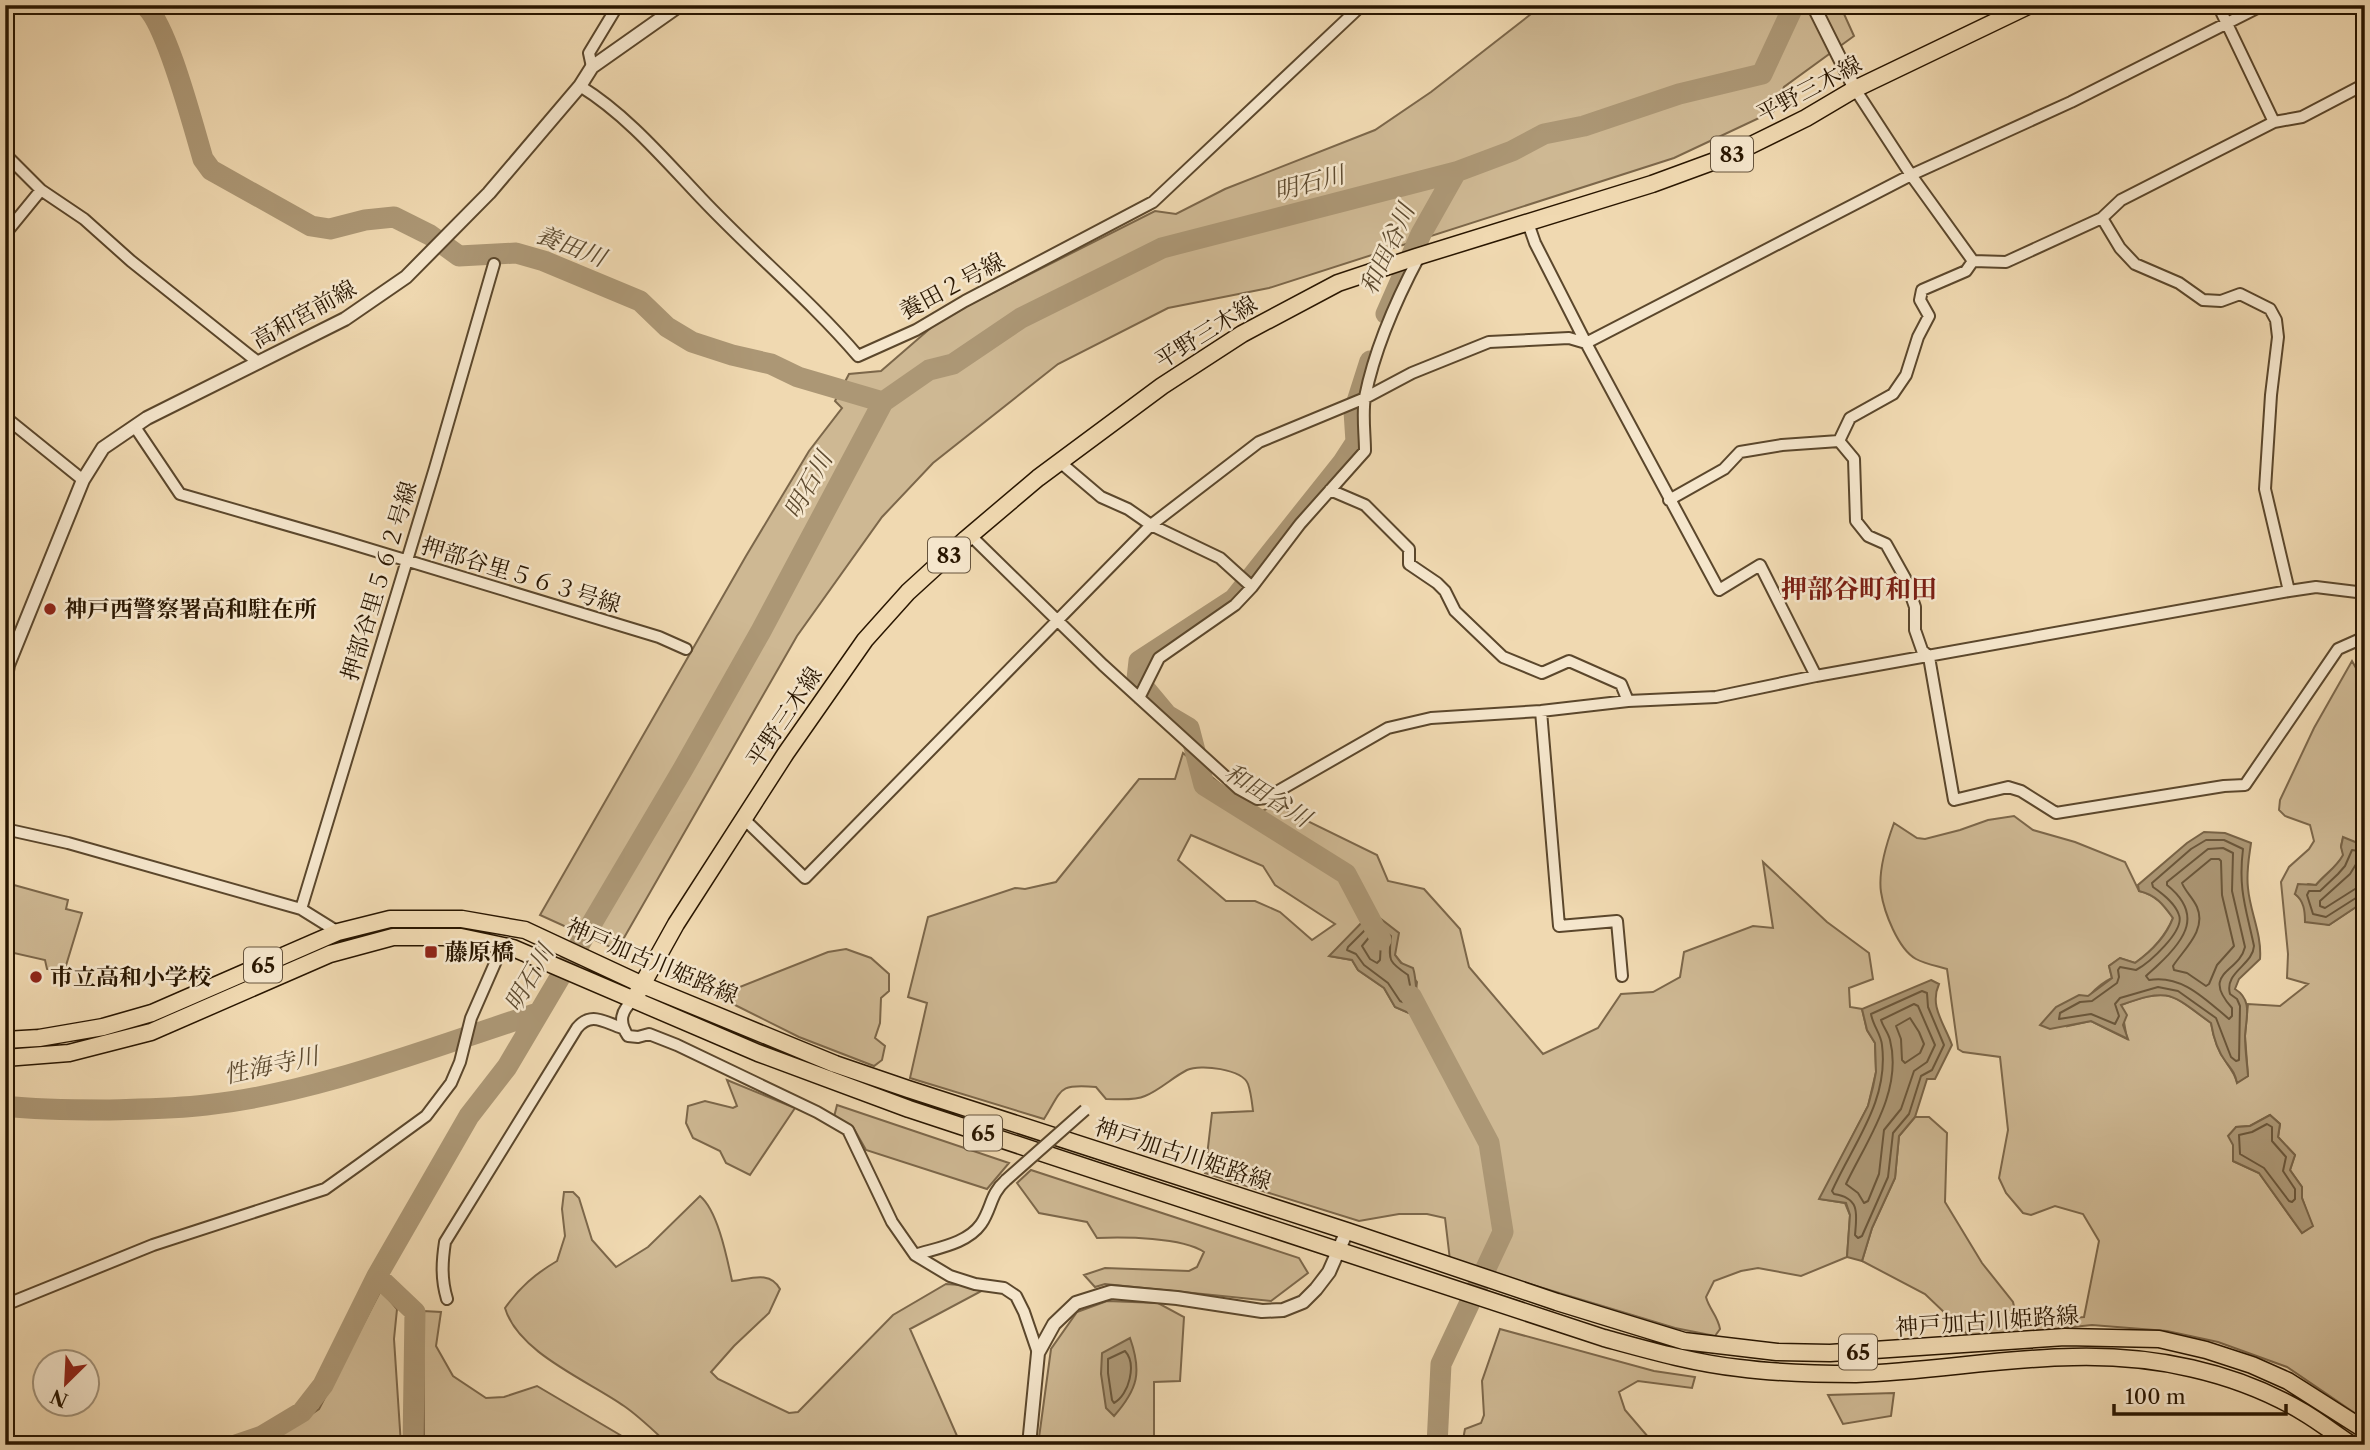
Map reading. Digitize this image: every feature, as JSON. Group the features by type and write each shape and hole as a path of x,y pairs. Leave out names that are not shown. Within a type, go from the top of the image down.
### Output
{"main road":[{"name":"平野三木線","path":"634,999 676,923 823,698 866,640 908,592 1038,478 1162,386 1242,334 1338,283 1653,184 1731,155 1806,118 1852,85 2030,5"},
{"name":"神戸加古川姫路線","path":"5,1040 39,1038 90,1029 152,1013 338,932 390,919 462,919 525,930 643,985 835,1064 1684,1341 1777,1352 1830,1353 2065,1337 2158,1339 2206,1350 2276,1375 2365,1430"},
{"name":"神戸加古川姫路線","path":"5,1058 69,1053 151,1032 330,954 393,937 461,937 508,947 758,1053 884,1100 1604,1338 1736,1368 1784,1373 1857,1374 2071,1357 2118,1357 2195,1369 2271,1396 2302,1412 2351,1445"}],"street":[{"path":"592,67 589,53 618,5"},
{"name":"高和宮前線","path":"5,683 8,665 83,480 103,448 135,427 345,319 406,276 489,193 580,86 592,67 680,5"},
{"name":"養田２号線","path":"580,86 601,99 678,172 858,356 916,330 965,301 1153,202 1362,5"},
{"path":"1813,5 1852,85 1911,175 1973,261"},
{"path":"2218,5 2274,122"},
{"path":"744,819 805,878 1151,525 1259,442 1365,398 1412,373 1489,342 1569,338 1586,343 1911,175 2071,102 2263,5"},
{"path":"1973,261 2006,262 2102,218 2121,200 2274,122 2302,117 2365,84"},
{"path":"7,161 41,190 84,219 131,261 259,363"},
{"path":"5,233 41,190"},
{"path":"2102,218 2120,248 2135,264 2179,283 2203,300 2221,301 2240,294 2270,309 2276,320 2278,337 2265,489 2289,592"},
{"path":"1528,223 1535,243 1586,343 1718,590 1760,565 1816,676"},
{"path":"1139,698 1159,658 1235,605 1300,524 1365,451 1365,398 1377,352 1413,258"},
{"path":"1839,441 1850,418 1893,394 1906,375 1917,337 1929,316 1920,300 1922,290 1966,271 1973,261"},
{"name":"押部谷里５６２号線","path":"301,909 494,264"},
{"path":"5,417 83,480"},
{"name":"押部谷里５６３号線","path":"135,427 180,494 336,539 659,638 686,649"},
{"path":"1669,500 1724,469 1740,452 1782,445 1839,441"},
{"path":"1839,441 1854,459 1856,521 1868,536 1886,544 1905,578 1915,607 1915,630 1922,650 1929,657 1954,800 2008,787 2021,791 2056,813 2245,785 2338,649 2365,637"},
{"path":"1061,463 1101,497 1128,509 1151,525 1220,558 1252,587"},
{"path":"1330,490 1365,505 1409,549 1409,564 1445,591 1455,611 1503,657 1542,673 1569,661 1621,684 1628,701"},
{"path":"971,536 1139,698 1239,789 1257,799 1266,798 1388,728 1431,718 1541,711 1628,701 1716,697 1816,676 2316,587 2365,593"},
{"path":"1541,711 1559,926 1617,921 1622,976"},
{"path":"5,829 68,842 301,909 338,932"},
{"path":"5,1305 153,1245 325,1189 426,1116 451,1083 460,1062 471,1018 508,947"},
{"name":"神戸加古川姫路線","path":"622,1028 624,1008 634,999"},
{"path":"447,1299 442,1281 445,1242 583,1020 592,1017 622,1028 628,1036 649,1034 677,1045 817,1112 848,1130 892,1222 915,1255 950,1276 975,1284 1004,1288 1016,1296 1038,1353"},
{"path":"915,1255 959,1241 980,1225 995,1190 1084,1110"},
{"path":"1029,1445 1038,1353 1054,1324 1076,1303 1111,1292 1177,1298 1262,1311 1283,1310 1303,1302 1316,1289 1329,1272 1347,1231"}],"shaded area":[{"path":"1547,5 1840,5 1854,36 1784,87 1774,111 1674,158 1269,288 1168,308 1058,364 933,463 882,517 797,636 617,950 540,915 746,556 809,451 842,408 835,401 849,374 881,371 941,319 1155,211 1176,214 1225,189 1375,130 1431,92 1531,14"},
{"path":"2352,661 2365,684 2365,846 2343,838 2341,846 2344,855 2338,864 2316,885 2308,884 2295,894 2301,899 2311,921 2329,925 2365,901 2365,1420 2287,1367 2218,1342 2167,1331 2092,1325 2034,1331 2035,1320 2084,1317 2099,1241 2083,1214 2055,1206 2031,1215 2023,1213 2006,1193 1999,1178 2008,1130 2000,1057 1958,1049 1947,969 1916,959 1903,947 1885,910 1880,884 1886,848 1894,823 1917,838 1925,839 1988,820 2014,816 2033,830 2075,842 2125,862 2139,891 2159,901 2173,918 2162,937 2135,963 2120,958 2109,966 2112,978 2092,993 2068,1026 2091,1021 2127,1039 2121,1005 2150,996 2169,996 2178,999 2211,1023 2218,1048 2237,1082 2248,1076 2245,1036 2248,1004 2280,1006 2308,984 2287,978 2288,954 2281,882 2289,867 2314,841 2310,825 2285,816 2279,810 2280,800 2314,728","holes":["2270,1115 2280,1124 2278,1137 2295,1155 2290,1170 2302,1187 2302,1198 2312,1226 2302,1233 2259,1173 2233,1161 2236,1127 2250,1126"]},
{"path":"1183,753 1256,814 1275,805 1377,855 1388,881 1424,889 1460,929 1469,967 1543,1054 1598,1028 1621,994 1653,992 1680,977 1684,952 1753,926 1773,928 1763,862 1827,922 1869,953 1873,979 1849,988 1850,1007 1862,1009 1867,1030 1875,1043 1876,1072 1868,1106 1820,1199 1845,1203 1850,1215 1847,1257 1801,1276 1758,1268 1714,1281 1706,1297 1719,1324 1720,1329 1715,1336 1675,1328 1450,1260 1445,1218 1427,1214 1399,1214 1359,1221 1205,1173 1212,1113 1253,1111 1248,1084 1230,1071 1193,1068 1141,1098 1131,1099 1106,1099 1096,1087 1075,1086 1059,1094 1044,1119 910,1078 927,1003 908,997 928,917 1015,888 1025,889 1056,882 1139,779 1175,779","holes":["1191,835 1263,866 1275,885 1335,924 1312,940 1280,912 1255,901 1226,901 1178,860","1372,912 1395,955 1417,982 1416,991 1426,1011 1422,1021 1395,1007 1384,988 1358,970 1352,960 1330,956"]},
{"path":"14,885 68,900 66,909 82,913 64,972 47,969 45,960 5,951 5,927"},
{"path":"846,949 871,958 889,974 889,991 881,998 880,1023 875,1038 885,1046 882,1060 874,1066 799,1037 717,996 828,952"},
{"path":"727,1080 795,1108 750,1175 726,1163 720,1151 693,1138 686,1123 688,1106 705,1101 733,1108 737,1106"},
{"path":"837,1105 1009,1163 987,1189 866,1150 853,1127 834,1117"},
{"path":"1915,1117 1929,1117 1947,1133 1945,1202 1982,1263 2013,1302 2020,1332 1970,1337 1925,1294 1862,1261 1872,1228 1895,1178 1899,1136"},
{"path":"1031,1170 1299,1258 1308,1273 1271,1301 1105,1284 1095,1287 1084,1275 1105,1268 1189,1271 1197,1267 1204,1252 1182,1243 1168,1241 1097,1238 1087,1222 1039,1213 1017,1183"},
{"path":"564,1192 573,1192 579,1198 592,1240 616,1267 648,1247 700,1196 717,1223 732,1281 771,1279 780,1289 769,1313 711,1372 718,1379 789,1413 798,1412 893,1315 946,1284 989,1287 910,1329 961,1445 669,1445 624,1406 539,1352 512,1324 505,1308 528,1282 557,1261 565,1236 562,1209"},
{"path":"381,1290 397,1309 394,1339 401,1445 255,1445 273,1440 319,1409"},
{"path":"1107,1301 1158,1303 1184,1317 1180,1381 1154,1382 1154,1445 1038,1445 1051,1349 1077,1312"},
{"path":"423,1311 441,1312 436,1346 453,1376 486,1398 504,1397 537,1386 637,1445 424,1445"},
{"path":"1500,1329 1654,1371 1695,1377 1692,1388 1638,1381 1619,1392 1625,1410 1655,1445 1462,1445 1465,1429 1481,1423 1484,1415 1482,1381"},
{"path":"1894,1393 1891,1416 1843,1424 1828,1395"}],"water":[{"path":"2204,832 2225,833 2251,843 2247,882 2260,959 2239,979 2235,989 2241,993 2246,1004 2248,1076 2237,1083 2218,1048 2211,1023 2187,1005 2169,996 2150,996 2121,1005 2127,1015 2123,1025 2128,1039 2091,1021 2050,1029 2040,1025 2056,1007 2079,995 2088,996 2112,978 2109,966 2120,958 2135,963 2158,943 2173,918 2159,901 2139,891 2138,885"},
{"path":"2343,837 2365,846 2365,901 2329,925 2305,922 2303,906 2295,894 2298,884 2316,885 2334,867 2343,855"},
{"path":"1372,912 1399,933 1395,955 1401,963 1413,968 1426,1020 1422,1021 1395,1007 1384,988 1358,970 1352,960 1329,956"},
{"path":"1931,980 1939,984 1936,992 1937,1007 1952,1045 1935,1079 1927,1079 1915,1117 1899,1136 1895,1178 1872,1228 1862,1261 1847,1257 1850,1215 1846,1203 1819,1199 1868,1106 1873,1087 1876,1072 1875,1043 1867,1030 1862,1009"},
{"path":"2270,1115 2280,1124 2278,1137 2295,1155 2290,1170 2302,1187 2302,1198 2313,1226 2302,1233 2259,1173 2233,1161 2233,1145 2228,1136 2236,1127 2250,1126"},
{"path":"1130,1338 1136,1361 1136,1380 1114,1416 1106,1408 1101,1374 1102,1353"}],"waterway":[{"name":"養田川","path":"144,5 161,31 170,52 203,159 211,170 311,226 330,229 365,220 394,217 430,235 459,256 516,253 544,261 640,301 667,327 692,342 771,364 798,377 883,402"},
{"name":"明石川","path":"236,1445 262,1436 302,1412 323,1385 377,1276 469,1116 507,1067 683,769 761,631 883,402 929,370 953,364 1021,318 1162,248 1456,172 1512,151 1544,134 1584,126 1679,94 1762,74 1794,5"},
{"name":"和田谷川","path":"1386,314 1421,234 1456,172"},
{"name":"和田谷川","path":"1370,361 1354,411 1356,442 1343,462 1234,599 1139,661 1137,679 1167,715 1189,728 1204,785 1346,874 1381,940"},
{"name":"和田谷川","path":"1411,996 1489,1143 1503,1232 1441,1364 1437,1445"},
{"name":"性海寺川","path":"5,1106 68,1110 143,1109 248,1099 332,1080 538,1013"},
{"path":"377,1276 415,1312 413,1445"}],"place":[{"name":"神戸西警察署高和駐在所","path":"50,609"},
{"name":"藤原橋","path":"431,952"},
{"name":"市立高和小学校","path":"36,977"}],"district":[{"name":"押部谷町和田","path":"1859,589"}]}
